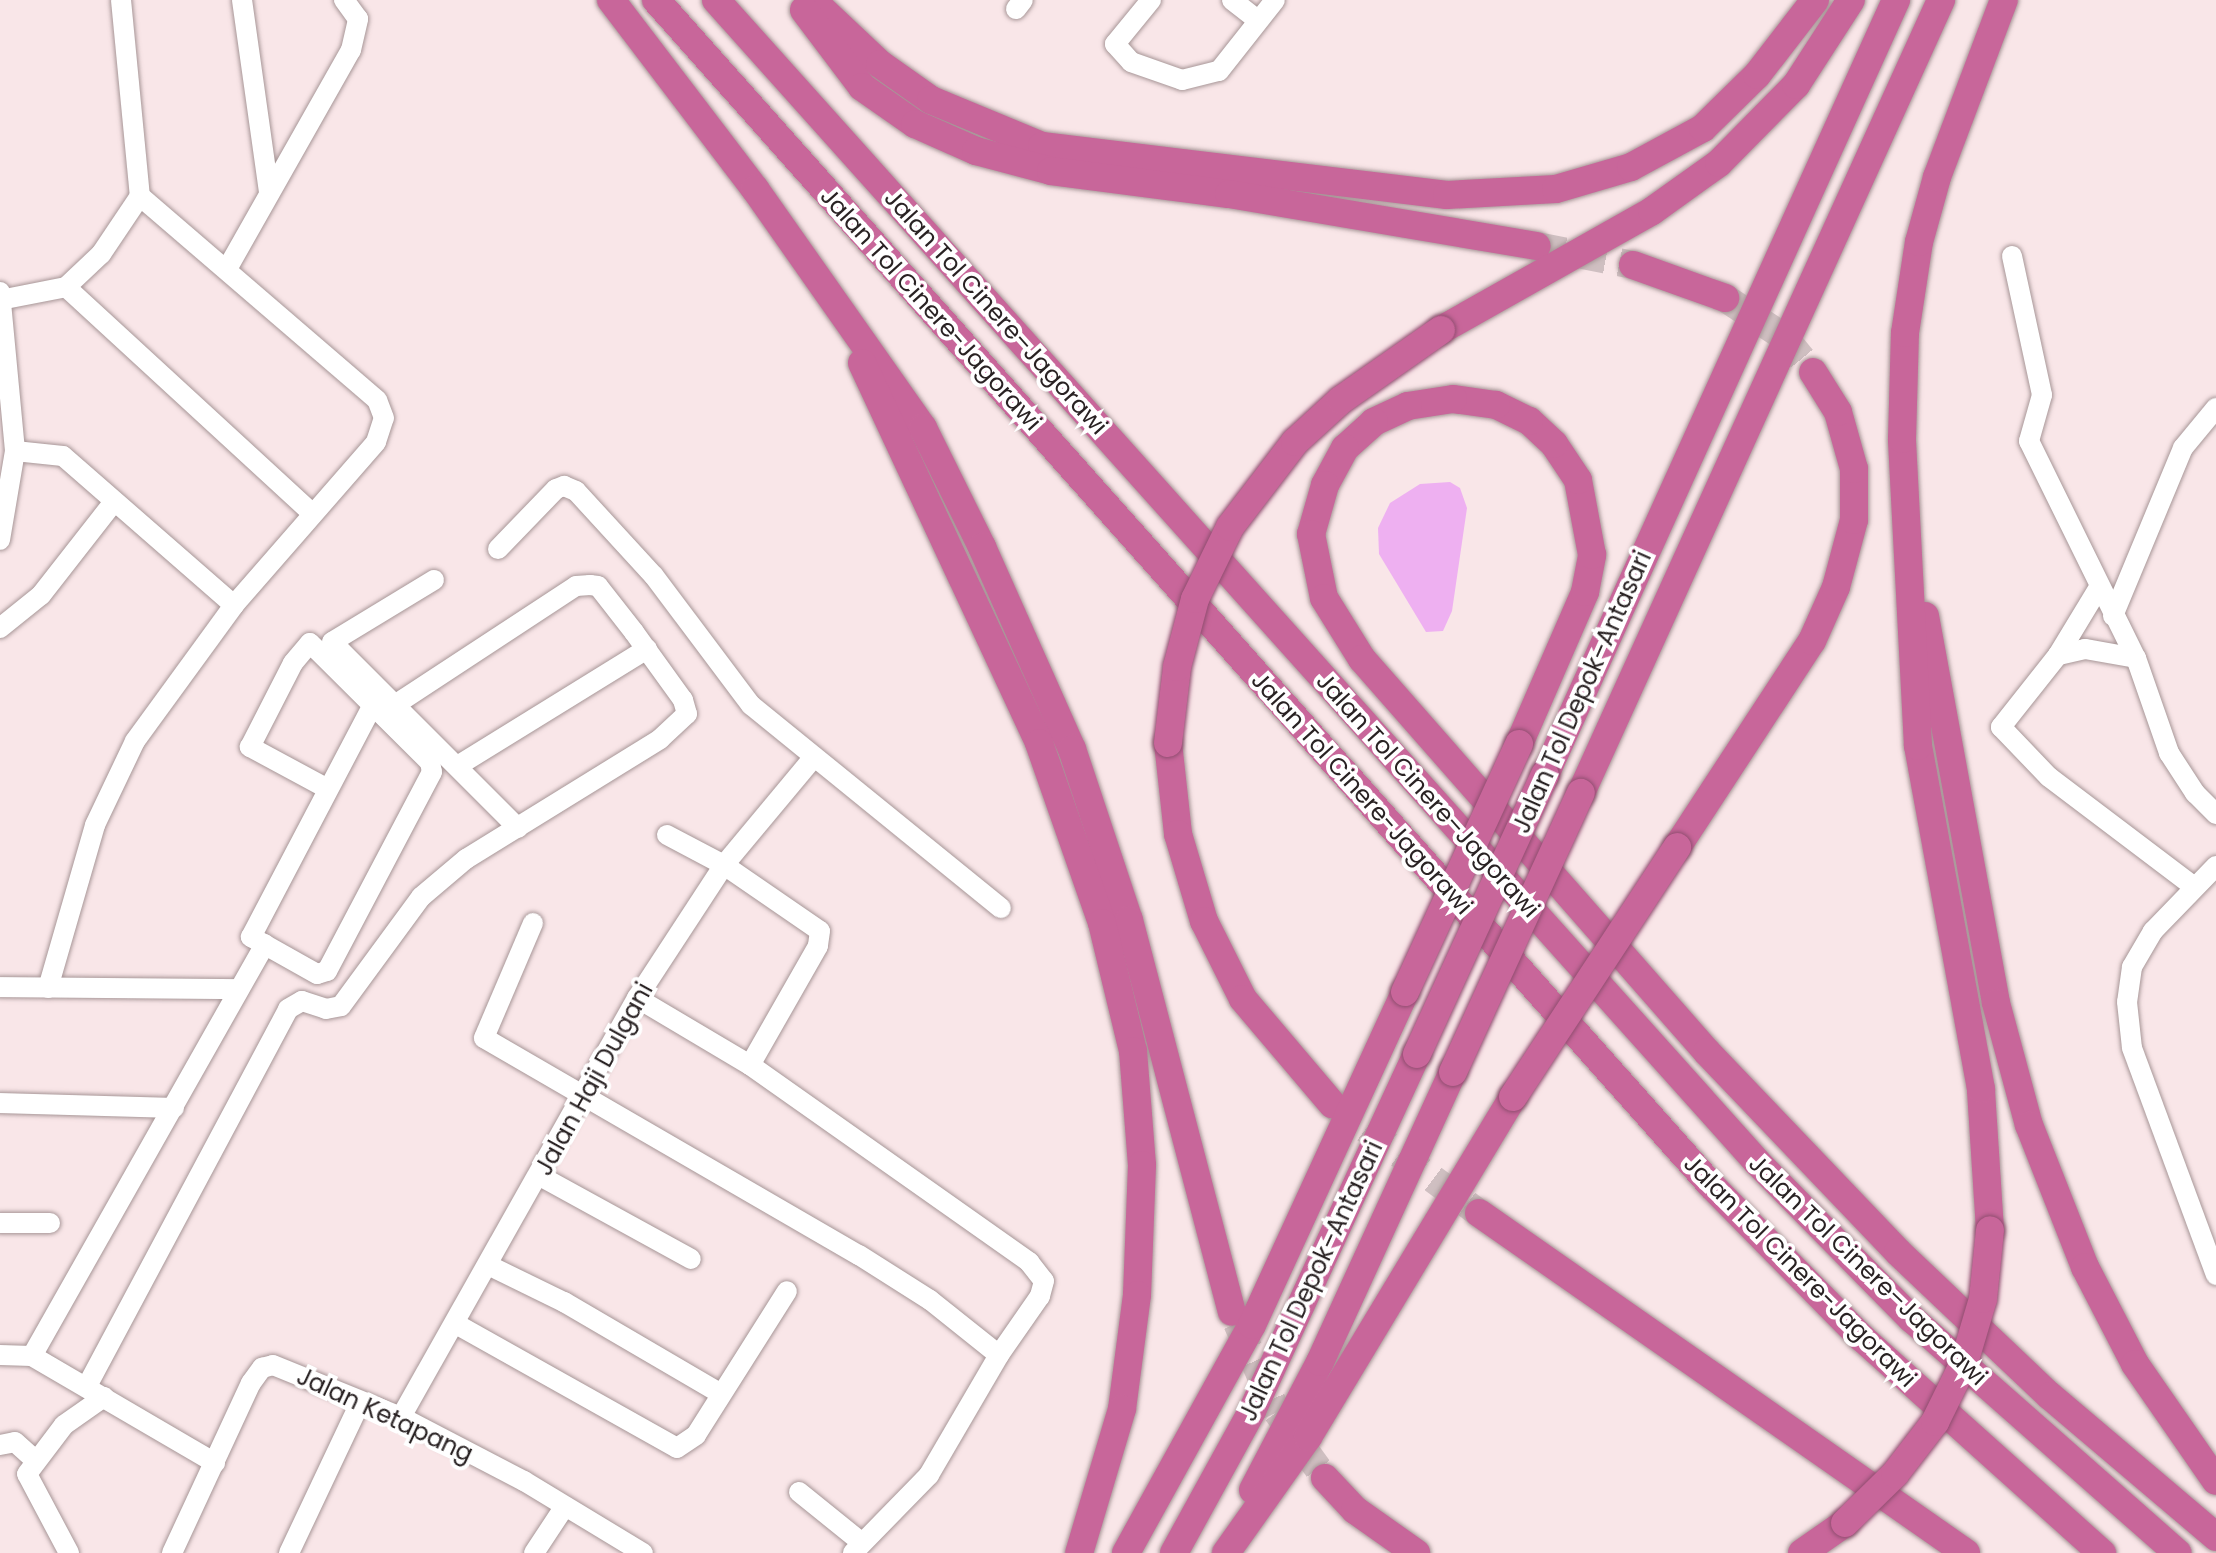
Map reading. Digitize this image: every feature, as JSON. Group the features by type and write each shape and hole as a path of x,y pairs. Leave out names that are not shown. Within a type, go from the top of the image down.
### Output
{"highway":[{"path":"611,0 923,428 1072,749 1129,920 1232,1312"},
{"name":"Jalan Tol Cinere-Jagorawi","path":"656,0 1711,1185 1872,1347 2102,1553"},
{"name":"Jalan Tol Cinere–Jagorawi","path":"716,0 1757,1162 1912,1319 2177,1553"},
{"path":"797,0 862,87 915,124 976,151 1051,171 1229,194 1537,246"},
{"path":"812,0 880,64 931,100 1042,146 1447,195 1556,189 1631,167 1703,128 1757,75 1815,0"},
{"path":"1332,1104 1243,999 1204,921 1178,834 1168,743 1177,667 1195,599 1230,527 1295,442 1341,400 1441,330 1652,211 1719,163 1796,85 1851,0"},
{"name":"Jalan Tol Depok–Antasari","path":"1174,1553 1252,1411 1545,775 1896,0"},
{"name":"Jalan Tol Depok–Antasari","path":"1220,1553 1320,1362 1941,0"},
{"path":"1802,1553 1845,1523 1895,1474 1935,1422 1958,1374 1983,1299 1990,1230 1981,1089 1918,746 1903,493 1905,333 1919,242 1937,177 2004,0"},
{"path":"1633,265 1725,298"},
{"path":"832,300 1039,743 1102,923 1133,1051 1142,1165 1137,1295 1122,1409 1079,1553"},
{"path":"1226,1553 1308,1437 1513,1097 1812,641 1836,587 1854,520 1854,469 1838,412 1813,372"},
{"path":"1126,1553 1252,1325 1405,992 1519,744 1585,592 1592,555 1578,480 1554,444 1529,421 1496,405 1453,399 1408,406 1374,422 1345,448 1325,485 1311,534 1324,598 1362,659 1707,1052 1898,1252 2050,1396 2216,1537"},
{"path":"1903,493 1996,1003 2029,1125 2085,1267 2128,1350 2216,1481"},
{"path":"1479,1213 1966,1553"},
{"path":"1325,1478 1355,1510 1416,1553"}],"street":[{"path":"0,300 66,287 101,254 140,196 121,0"},
{"path":"242,0 269,191"},
{"path":"227,269 357,35 356,14 344,0"},
{"path":"1151,0 1115,44 1131,62 1182,80 1219,71 1275,0"},
{"path":"1232,0 1258,20"},
{"path":"48,988 82,860 112,783 164,697 234,605 376,442 382,406 140,196"},
{"path":"2012,256 2042,395 2029,441 2098,589 2136,658 2169,753 2195,793 2216,814"},
{"path":"66,287 313,514"},
{"path":"0,292 6,409 15,451 0,540"},
{"path":"2113,616 2183,448 2216,408"},
{"path":"15,451 63,456 113,503 234,605"},
{"path":"498,549 556,489 576,491 654,576 731,685 813,758 1001,908"},
{"path":"0,628 41,595 113,503"},
{"path":"434,580 332,642 398,703 518,828"},
{"path":"69,1553 27,1474 34,1459 95,1392 288,1009 302,1001 326,1009 341,1006 421,897 466,859 684,723 683,700 598,586 576,586 398,703"},
{"path":"2098,589 2058,655 2001,727 2049,777 2193,886"},
{"path":"328,789 250,747 293,663 310,643 373,705 430,762 432,772 327,971 317,974 251,937 373,705"},
{"path":"459,765 647,649"},
{"path":"2058,655 2085,649 2136,658"},
{"name":"Jalan Haji Dulgani","path":"401,1417 586,1096 637,998 724,865 813,758"},
{"path":"667,835 724,865 820,931 818,946 750,1065"},
{"path":"2216,866 2193,886 2153,931 2132,967 2127,1002 2132,1048 2216,1275"},
{"path":"533,923 484,1038 859,1255 930,1300 999,1355"},
{"path":"32,1356 101,1226 174,1108 265,944"},
{"path":"0,987 239,989"},
{"path":"637,998 750,1065 1040,1272 1040,1296 999,1355 929,1475 857,1548 799,1492"},
{"path":"0,1103 174,1108"},
{"path":"540,1176 691,1259"},
{"path":"0,1223 50,1223"},
{"path":"488,1265 564,1302 720,1393"},
{"path":"456,1324 677,1448 696,1435 787,1291"},
{"path":"0,1355 32,1356 215,1463"},
{"name":"Jalan Ketapang","path":"172,1553 255,1375 267,1365 283,1368 360,1403 401,1417 565,1506 643,1553"},
{"path":"289,1553 360,1403"},
{"path":"0,1445 15,1442 34,1459"},
{"path":"534,1553 565,1506"},
{"path":"69,1553 80,1532"}],"shaded area":[{"path":"1450,482 1460,488 1467,508 1452,611 1443,631 1426,632 1379,554 1378,528 1390,503 1420,484"}],"tunnel":[{"path":"1537,246 1633,265"},
{"path":"1725,298 1784,337 1813,372"},
{"path":"1332,1104 1479,1213"},
{"path":"1237,1323 1277,1412 1325,1478"}]}
